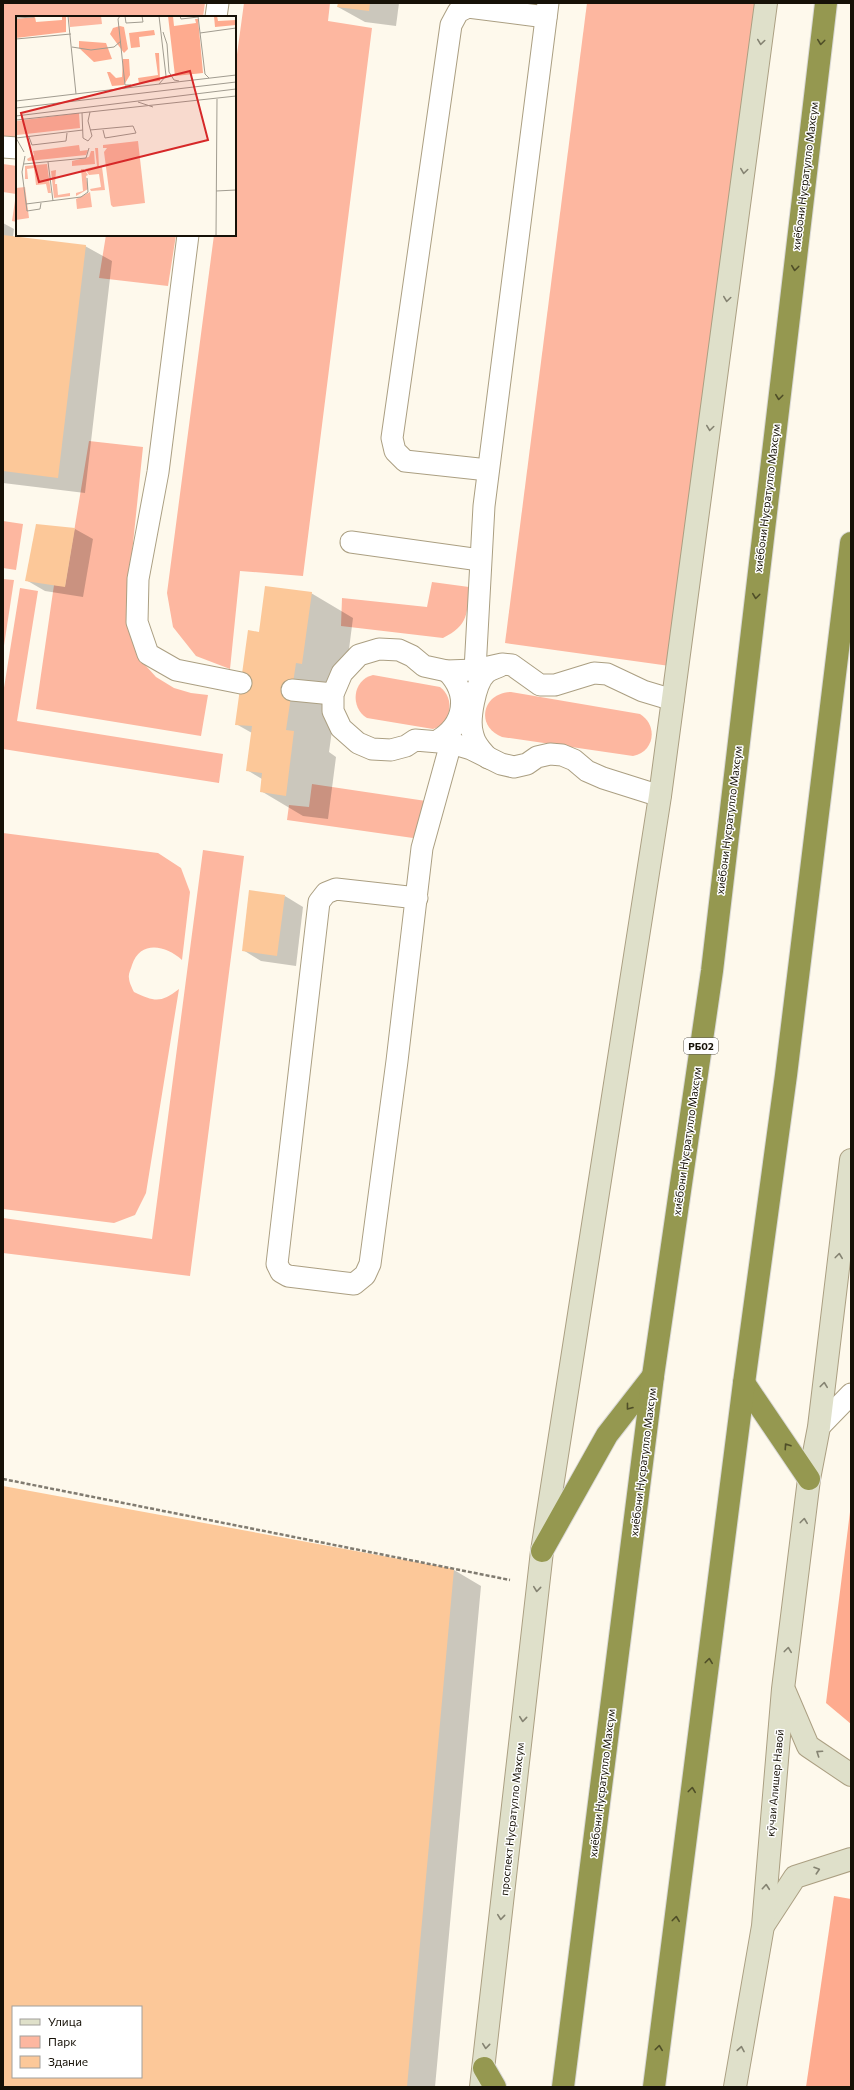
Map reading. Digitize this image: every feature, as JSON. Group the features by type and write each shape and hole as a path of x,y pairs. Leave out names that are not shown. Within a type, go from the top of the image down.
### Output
{"highway":[{"name":"хиёбони Нусратулло Махсум","path":"563,2087 654,1376 712,970 826,3"},
{"path":"654,2087 744,1383 786,1075 851,543"},
{"path":"542,1551 607,1435 654,1376"},
{"path":"744,1383 809,1479"},
{"path":"482,2078 494,2087"}],"street":[{"name":"проспект Нусратулло Махсум","path":"482,2078 542,1551 660,796 766,3"},
{"name":"кӯчаи Алишер Навоӣ","path":"735,2087 763,1926 783,1689 851,1160"},
{"path":"783,1689 808,1746 851,1775"},
{"path":"763,1926 795,1878 851,1859"}],"lane":[{"path":"216,16 218,3"},
{"path":"475,670 480,560 488,470 547,10 468,7 458,12 451,25 392,438 395,451 405,461 488,470"},
{"path":"3,147 16,148"},
{"path":"188,236 158,472 138,580 137,622 148,654 176,670 240,683"},
{"path":"351,542 480,560"},
{"path":"660,796 603,778 587,771 574,760 562,755 550,754 537,757 527,764 514,767 490,760 471,749 444,742 415,740 406,746 391,750 372,749 358,743 340,728 333,710 333,694 342,673 359,655 379,649 399,650 412,656 424,666 447,671 475,670 502,664 512,665 540,685 555,685 594,673 601,673 643,691 673,700"},
{"path":"490,760 476,745 472,734 471,719 478,686 485,673 502,664"},
{"path":"416,898 336,889 326,893 320,902 277,1264 281,1272 288,1276 354,1284 365,1276 370,1264 416,898 422,848 444,742 446,736 455,725 461,712 460,690 447,671"},
{"path":"292,690 333,694"},
{"path":"818,1426 851,1394"}],"path":[{"path":"3,1479 538,1586"}],"green space":[{"path":"3,3 205,3 203,16 16,16 16,140 3,138"},
{"path":"244,3 330,3 328,21 372,28 303,576 240,571 230,669 196,656 173,627 167,593 214,236 236,236 236,62"},
{"path":"587,3 766,3 677,667 505,643"},
{"path":"3,164 16,166 16,194 3,192"},
{"path":"16,194 16,222 12,221"},
{"path":"106,236 176,236 168,286 99,278"},
{"path":"89,441 143,447 126,611 137,656 156,677 174,688 191,693 208,695 201,736 36,709 54,585 65,586"},
{"path":"3,521 23,524 16,570 3,568"},
{"path":"3,579 14,580 3,652"},
{"path":"432,582 469,587 468,605 465,618 458,628 443,638 341,626 342,598 427,607"},
{"path":"20,588 38,591 17,721 223,754 219,783 3,749 3,694"},
{"path":"373,675 440,687 448,698 448,716 444,722 433,729 367,718 358,708 356,695 357,688 361,682"},
{"path":"511,692 640,714 650,725 652,738 650,744 646,749 633,756 502,737 493,732 488,725 485,718 486,711 488,704 494,698 501,694"},
{"path":"312,784 426,801 420,839 287,820 289,805 309,807"},
{"path":"3,833 158,853 181,868 190,892 182,960 169,951 161,948 147,948 136,957 129,973 134,992 147,998 158,1000 162,999 173,994 179,989 146,1193 135,1215 114,1223 3,1209"},
{"path":"203,850 244,856 190,1276 3,1253 3,1218 152,1239"}],"shaded area":[{"path":"851,1504 851,1724 826,1703"},
{"path":"834,1896 851,1899 851,2087 806,2087"}],"building":[{"path":"338,3 370,3 369,11 337,7"},
{"path":"3,235 86,245 58,478 3,471"},
{"path":"36,524 75,528 65,587 25,581"},
{"path":"265,586 312,592 302,664 296,663 286,730 294,731 286,796 260,792 262,773 246,771 252,726 235,725 248,630 259,632"},
{"path":"249,890 285,895 277,956 242,951"},
{"path":"3,1486 454,1569 407,2087 3,2087"}]}
